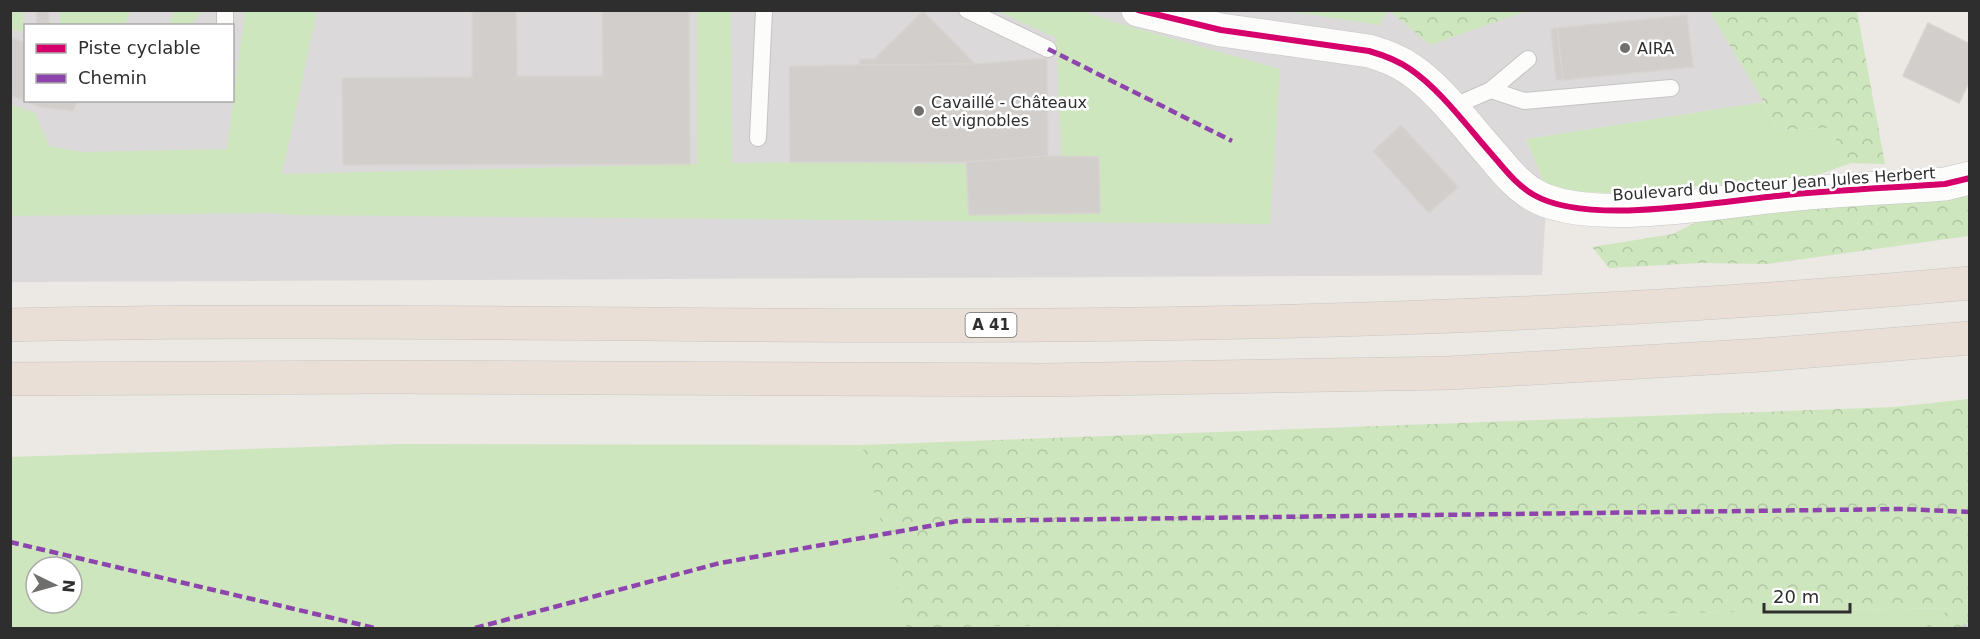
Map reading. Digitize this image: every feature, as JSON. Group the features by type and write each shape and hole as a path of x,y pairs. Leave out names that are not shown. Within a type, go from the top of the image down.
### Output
{"highway":[{"name":"A 41","path":"10,325 334,323 1043,325 1253,322 1456,317 1756,301 1970,283"},
{"path":"10,379 379,377 1046,380 1449,373 1762,355 1970,338"}],"street":[{"name":"Boulevard du Docteur Jean Jules Herbert","path":"1138,10 1221,30 1369,51 1391,58 1411,70 1450,108 1514,179 1533,195 1575,208 1628,210 1665,208 1779,196 1945,184 1970,178"}],"lane":[{"path":"758,138 764,10"},
{"path":"967,10 1048,49"},
{"path":"1450,108 1491,90 1528,59"},
{"path":"1491,90 1524,101 1671,88"}],"path":[{"path":"1963,628 1970,620"}],"shaded area":[{"path":"1394,10 1393,13 1430,45 1523,11 1709,11 1764,102 1526,139 1547,190 1542,275 11,282 10,11"}],"green space":[{"path":"60,10 130,11 126,24 60,24"},
{"path":"174,10 203,11 192,24 169,24"},
{"path":"1388,10 1379,25 1287,11"},
{"path":"1394,10 1527,11 1430,45 1392,13"},
{"path":"10,11 23,11 23,32 11,29"},
{"path":"245,11 317,11 282,174 697,164 697,11 731,11 732,163 1062,165 1056,38 998,11 1085,11 1110,21 1280,69 1270,224 273,213 11,216 10,104 35,113 49,146 82,152 227,149"},
{"path":"1709,11 1857,11 1885,164 1851,163 1828,128 1777,130 1764,102"},
{"path":"1764,102 1777,130 1828,128 1851,163 1806,179 1606,193 1547,190 1526,139"},
{"path":"1969,169 1969,236 1767,264 1700,263 1609,268 1592,247 1673,234 1720,210"},
{"path":"1969,399 1969,628 1924,628 1951,608 907,628 862,445 1894,407"},
{"path":"400,444 862,445 908,627 1952,608 1924,628 11,628 10,457"}],"building":[{"path":"37,10 49,10 49,24 36,24"},
{"path":"472,10 516,10 517,76 603,76 602,10 689,10 690,164 343,165 342,78 472,77"},
{"path":"923,11 975,64 860,65 859,59 874,59"},
{"name":"AIRA","path":"1687,15 1693,67 1563,80 1557,28"},
{"path":"1928,23 1970,44 1970,80 1959,103 1903,76"},
{"path":"1557,28 1563,80 1556,80 1551,29"},
{"path":"10,37 24,42 24,101 10,95"},
{"name":"Cavaillé - Châteaux et vignobles","path":"1047,58 1048,156 966,162 790,162 789,66 975,64"},
{"path":"28,102 77,102 73,111 40,107"},
{"path":"1401,125 1458,187 1429,213 1373,151"},
{"path":"1048,156 1099,157 1100,213 969,215 966,162"}],"marked path":[{"path":"1048,49 1232,141"},
{"path":"475,628 720,563 958,521 1903,509 1970,512"},
{"path":"10,542 375,628"}],"cycle path":[{"path":"1138,10 1221,30 1369,51 1395,60 1433,88 1518,183 1534,195 1557,204 1618,211 1652,209 1798,194 1945,184 1970,178"}],"place":[{"name":"AIRA","path":"1625,48"},
{"name":"Cavaillé - Châteaux et vignobles","path":"919,111"}]}
